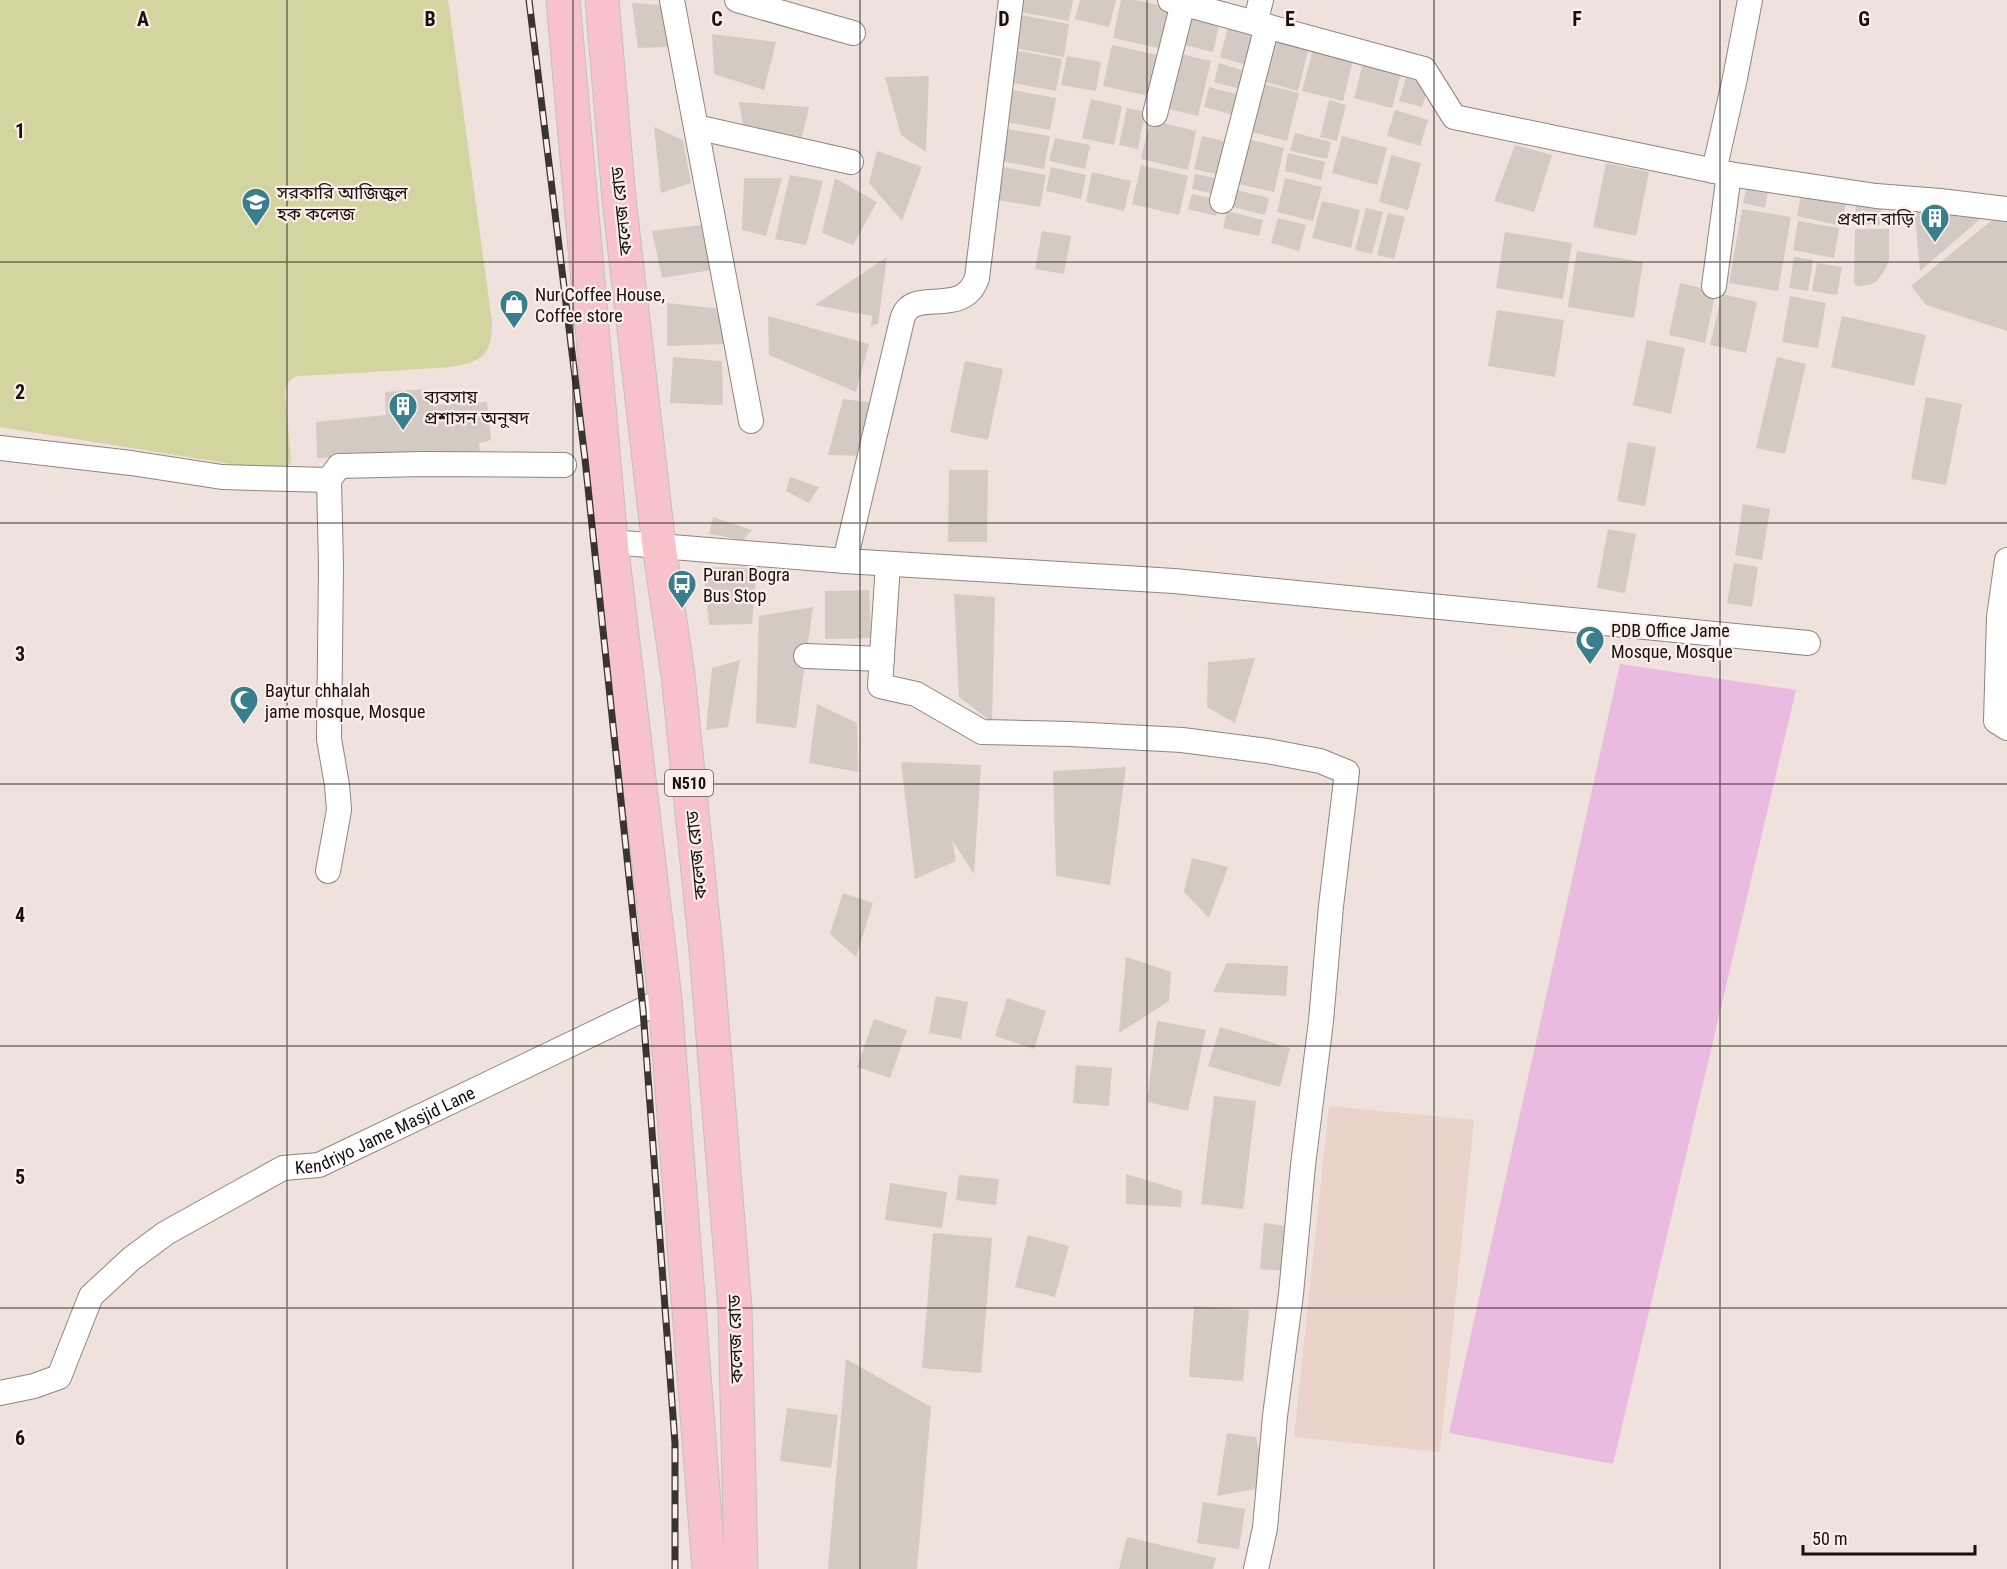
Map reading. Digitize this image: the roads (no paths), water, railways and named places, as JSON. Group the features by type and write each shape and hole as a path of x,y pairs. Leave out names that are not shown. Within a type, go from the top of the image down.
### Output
{"highway":[{"name":"N510","path":"563,0 611,542 665,999 709,1569"},
{"name":"কলেজ রোড","path":"602,0 619,198 659,546 678,675 706,950 735,1308 741,1569"}],"street":[{"path":"672,0 751,421"},
{"path":"737,0 853,33"},
{"path":"845,561 902,320 907,309 915,305 964,298 973,288 976,278 1011,0"},
{"path":"1222,201 1261,25 1261,0"},
{"path":"1714,286 1722,173 1750,0"},
{"path":"1155,114 1176,2 1424,69 1454,117 1722,173 1876,196 2007,209"},
{"path":"696,126 851,162"},
{"path":"0,448 131,463 222,477 329,480"},
{"path":"328,871 339,810 337,785 328,739 331,565 329,480 339,466 564,465"},
{"path":"611,542 888,564 1174,581 1808,643"},
{"path":"2007,560 1999,617 1996,721 2007,728"},
{"path":"888,564 880,686 916,694 981,732 1182,740 1267,751 1320,761 1347,772 1331,906 1321,1021 1303,1165 1291,1294 1275,1416 1265,1528 1257,1569"},
{"path":"806,656 882,659"},
{"name":"Kendriyo Jame Masjid Lane","path":"0,1393 33,1386 59,1377 92,1296 131,1259 166,1233 283,1168 319,1165 665,999"}],"railway":[{"path":"529,0 585,459 643,1010 675,1443 675,1569"}],"place":[{"name":"সরকারি আজিজুল হক কলেজ","path":"256,228"},
{"name":"প্রধান বাড়ি","path":"1935,244"},
{"name":"Nur Coffee House, Coffee store","path":"514,330"},
{"name":"ব্যবসায় প্রশাসন অনুষদ","path":"403,432"},
{"name":"Puran Bogra Bus Stop","path":"682,610"},
{"name":"PDB Office Jame Mosque, Mosque","path":"1590,666"},
{"name":"Baytur chhalah jame mosque, Mosque","path":"244,726"}]}
